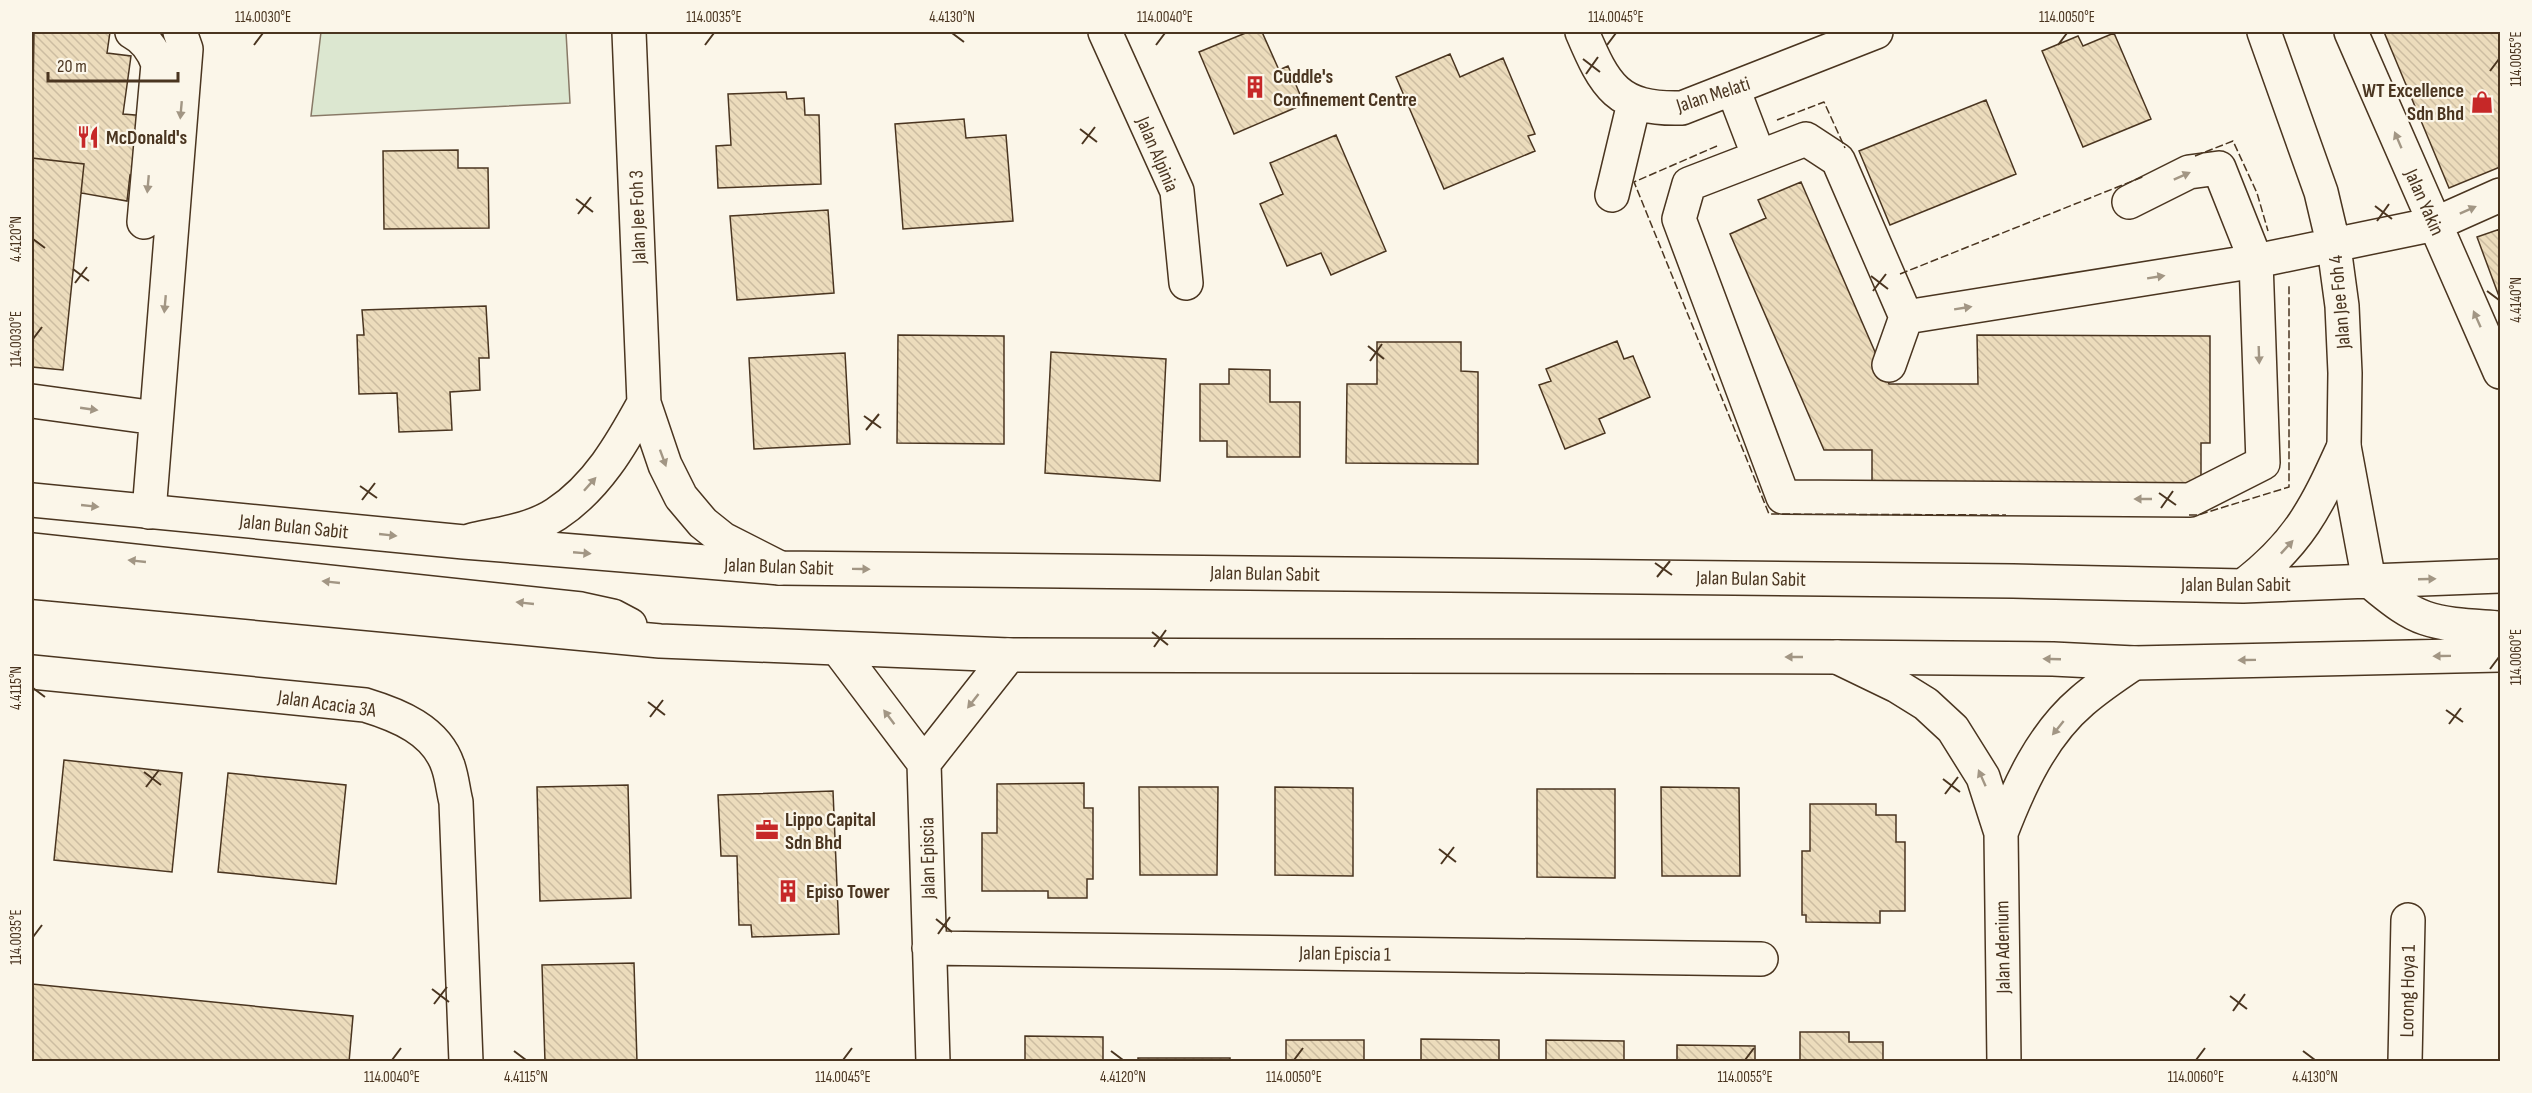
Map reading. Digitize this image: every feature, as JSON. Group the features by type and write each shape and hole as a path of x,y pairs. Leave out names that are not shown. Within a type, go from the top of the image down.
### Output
{"main road":[{"path":"132,32 140,35 153,50 158,64 144,222"},
{"path":"149,512 186,49 180,32"},
{"name":"Jalan Jee Foh 3","path":"629,32 644,403 665,465 681,497 703,523 723,539 780,568"},
{"name":"Jalan Alpinia","path":"1105,32 1177,191 1186,283"},
{"name":"Jalan Melati","path":"1582,32 1599,71 1613,90 1634,103 1657,109 1682,108 1876,32"},
{"name":"Jalan Jee Foh 4","path":"2264,32 2321,192 2334,247 2342,306 2345,373 2344,446 2369,581"},
{"name":"Jalan Yakin","path":"2351,32 2500,372"},
{"path":"1733,89 1759,157"},
{"path":"1612,195 1634,103"},
{"path":"1889,365 1906,317 1838,160 1806,139 1689,184 1679,219 1783,497 2190,500 2263,463 2256,261 2218,168 2189,172 2129,202"},
{"path":"1906,317 2334,247 2435,224 2500,195"},
{"path":"32,401 156,418"},
{"path":"464,542 520,529 555,515 586,489 616,454 644,403"},
{"path":"2243,586 2267,567 2294,540 2319,502 2344,446"},
{"name":"Jalan Bulan Sabit","path":"32,500 464,542 780,568 1942,580 2243,586 2500,576"},
{"path":"32,550 580,609 613,616 660,641"},
{"path":"2369,581 2398,604 2424,618 2455,624 2500,628"},
{"path":"32,582 660,641 1009,655 1837,657 2053,659 2134,663 2500,655"},
{"path":"838,649 924,763 1009,655"},
{"name":"Jalan Adenium","path":"1837,657 1898,686 1926,704 1953,729 1983,777 2001,833 2004,1062"},
{"name":"Jalan Adenium","path":"2001,833 2019,787 2058,726 2080,702 2134,663"},
{"name":"Jalan Acacia 3A","path":"32,672 365,705 416,726 435,743 448,765 456,802 466,1062"},
{"name":"Jalan Episcia","path":"924,763 933,1062"},
{"name":"Lorong Hoya 1","path":"2405,1062 2408,920"},
{"name":"Jalan Episcia 1","path":"929,948 1761,959"}],"green space":[{"path":"321,32 566,32 570,103 311,116"}],"building":[{"name":"McDonald's","path":"34,32 110,32 107,53 131,56 123,114 147,116 140,176 130,175 127,201 81,193 84,164 32,158"},
{"name":"Cuddle's Confinement Centre","path":"1248,32 1262,32 1279,70 1288,66 1304,104 1234,134 1199,52"},
{"path":"2384,32 2500,32 2500,167 2449,188"},
{"path":"2114,33 2151,119 2083,147 2042,51 2078,36 2083,46"},
{"path":"1450,54 1460,77 1503,58 1535,134 1528,136 1535,151 1444,189 1396,77"},
{"path":"786,92 787,99 804,98 805,115 819,115 821,184 718,188 716,146 731,145 728,94"},
{"path":"1986,100 2016,174 1890,225 1859,151"},
{"path":"964,119 966,138 1006,135 1013,221 903,229 895,124"},
{"path":"1336,135 1386,251 1331,275 1321,253 1287,266 1260,204 1283,194 1270,163"},
{"path":"458,150 458,168 488,168 489,228 384,229 383,151"},
{"path":"32,158 84,164 63,370 32,367"},
{"path":"1801,182 1889,384 1978,384 1977,335 2210,336 2210,443 2201,443 2201,484 1872,481 1872,450 1824,450 1730,234 1766,218 1758,200"},
{"path":"828,210 834,293 737,300 730,216"},
{"path":"2500,229 2500,299 2477,237"},
{"path":"486,306 489,358 479,358 480,390 450,392 452,430 399,432 397,393 359,394 357,335 364,335 362,310"},
{"path":"898,335 1004,336 1004,444 897,443"},
{"path":"1617,341 1624,359 1633,356 1650,397 1599,419 1605,433 1565,449 1539,385 1551,381 1546,369"},
{"path":"1377,342 1461,342 1461,371 1478,372 1478,464 1346,463 1347,384 1377,384"},
{"path":"1051,352 1166,359 1160,481 1045,473"},
{"path":"845,353 850,444 754,449 749,358"},
{"path":"1229,369 1270,370 1270,402 1300,402 1300,457 1227,457 1227,441 1200,441 1200,384 1229,384"},
{"path":"64,760 182,773 172,872 54,860"},
{"path":"228,773 346,785 336,884 218,872"},
{"path":"1084,783 1084,808 1093,808 1093,879 1087,879 1087,898 1048,898 1048,891 982,891 982,833 997,833 997,784"},
{"path":"628,785 631,898 540,901 537,787"},
{"path":"1139,787 1218,787 1217,875 1140,875"},
{"path":"1275,787 1353,788 1353,876 1275,875"},
{"path":"1661,787 1739,788 1740,876 1662,876"},
{"path":"1537,789 1615,789 1615,878 1537,877"},
{"name":"Episo Tower","path":"833,791 839,934 752,937 751,925 739,925 737,856 721,856 718,795"},
{"path":"1810,804 1876,804 1876,815 1896,815 1896,842 1905,842 1905,911 1880,911 1880,923 1806,922 1806,915 1802,915 1802,851 1810,851"},
{"path":"634,963 637,1062 545,1062 542,965"},
{"path":"32,984 353,1016 349,1062 32,1062"},
{"path":"1800,1032 1849,1032 1849,1042 1883,1042 1883,1062 1800,1062"},
{"path":"1025,1036 1103,1037 1103,1062 1025,1062"},
{"path":"1421,1039 1499,1040 1499,1062 1421,1062"},
{"path":"1286,1040 1364,1040 1364,1062 1286,1062"},
{"path":"1546,1040 1624,1041 1624,1062 1546,1062"},
{"path":"1677,1045 1755,1046 1755,1062 1677,1062"},
{"path":"1138,1058 1230,1058 1230,1062 1138,1062"}],"fence":[{"path":"1777,120 1824,102 1845,148"},
{"path":"2195,156 2233,141 2257,193 2268,231"},
{"path":"1717,146 1634,182 1769,514 2006,515"},
{"path":"1900,274 2145,176"},
{"path":"2189,515 2198,515 2289,487 2289,285"}],"place":[{"name":"Cuddle's Confinement Centre","path":"1255,87"},
{"name":"WT Excellence Sdn Bhd","path":"2482,102"},
{"name":"McDonald's","path":"88,137"},
{"name":"Lippo Capital Sdn Bhd","path":"767,830"},
{"name":"Episo Tower","path":"788,891"}]}
